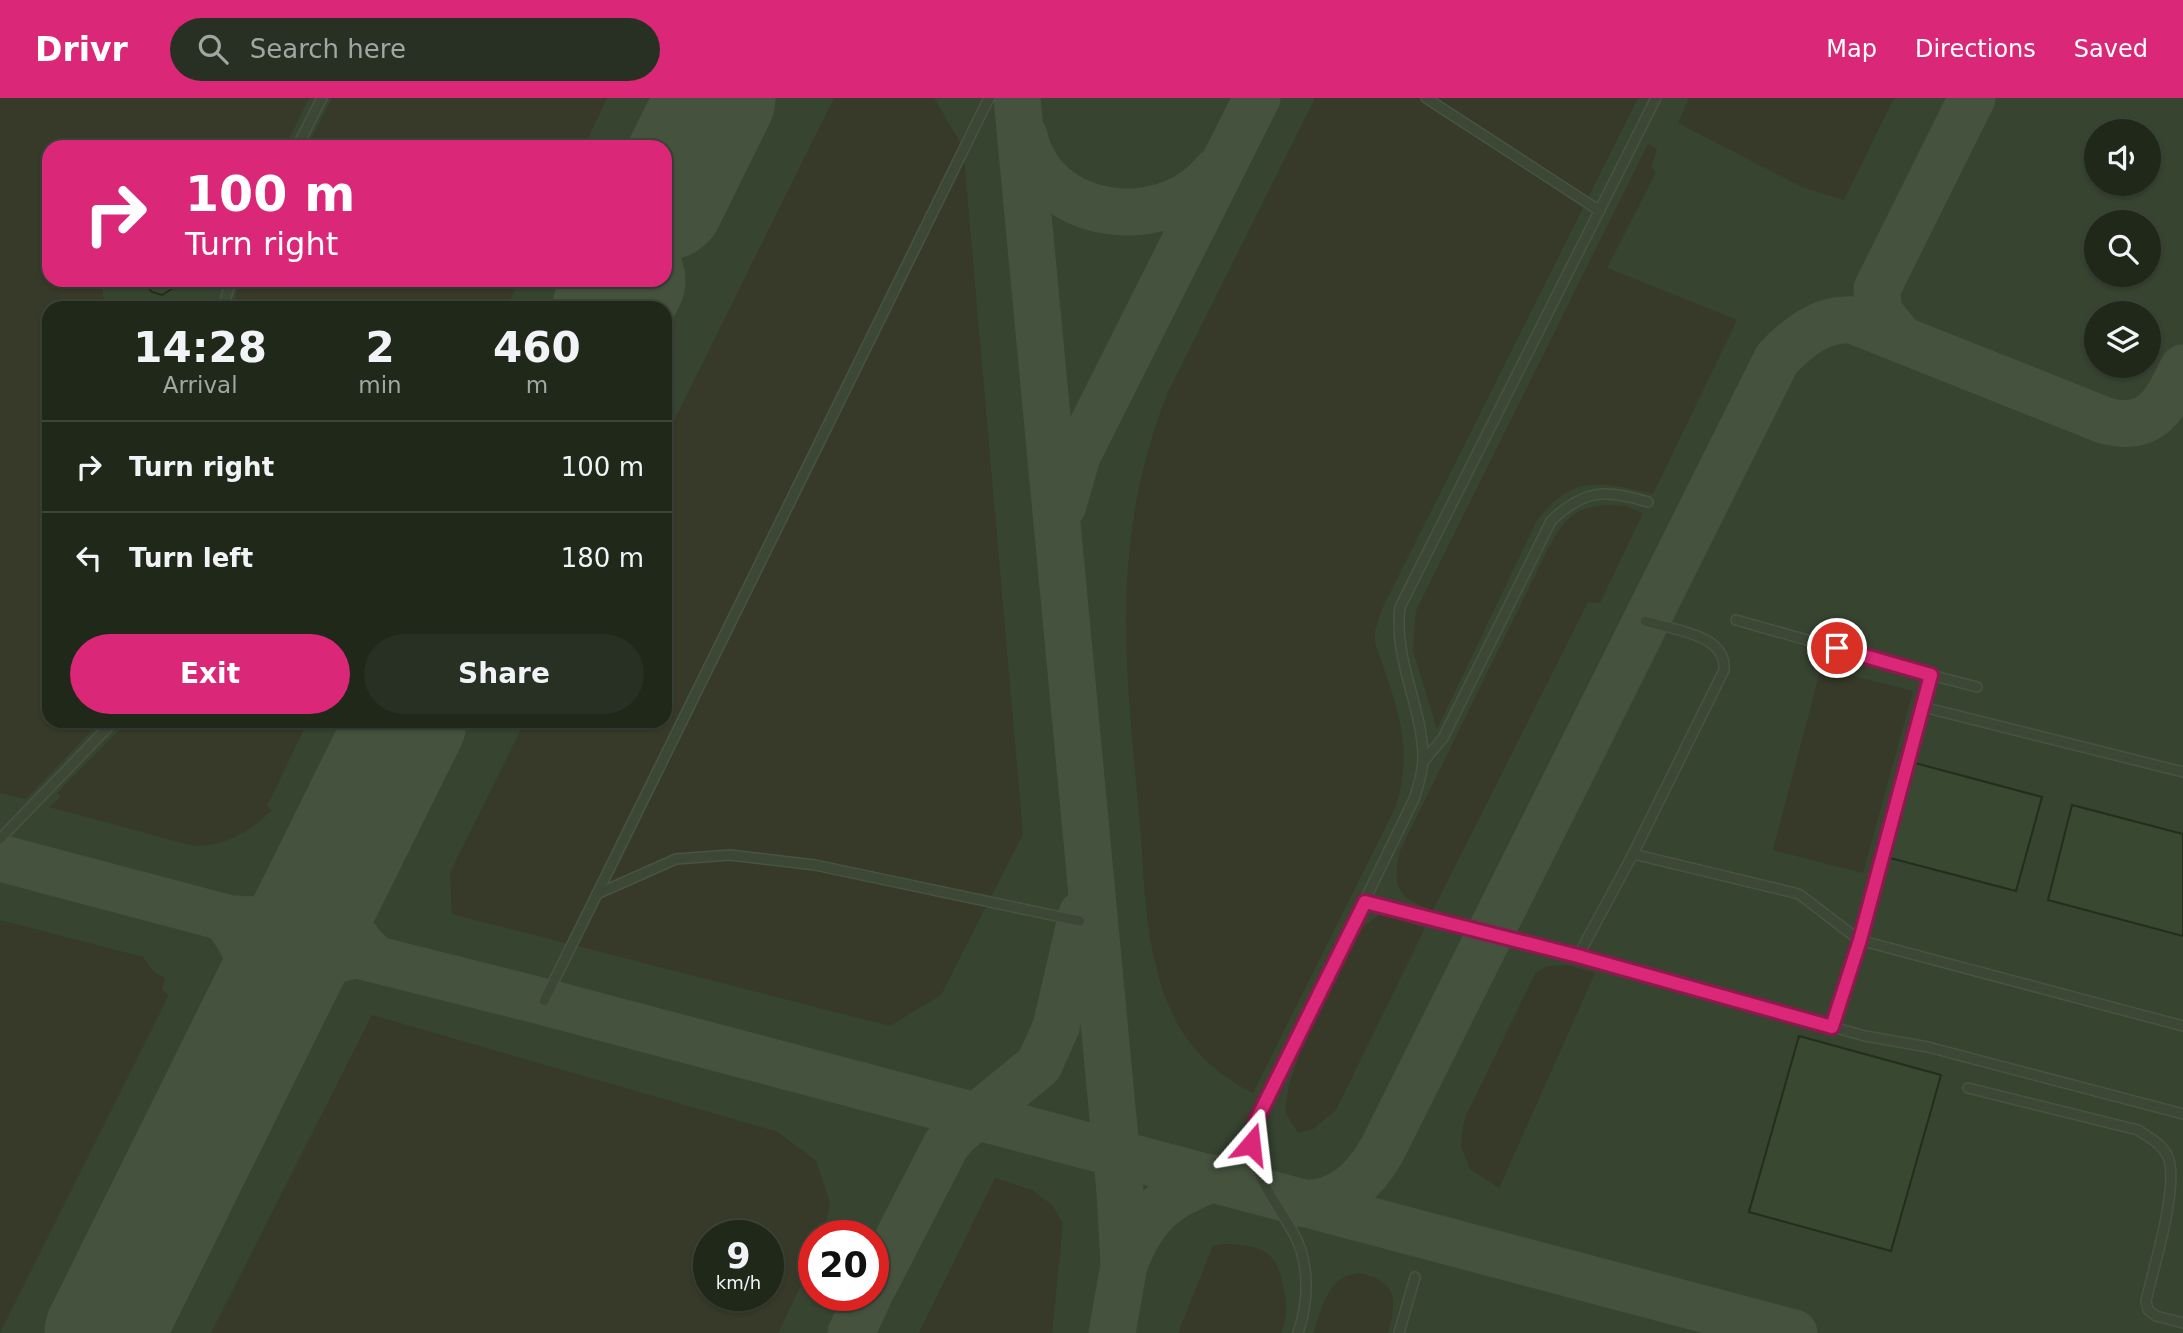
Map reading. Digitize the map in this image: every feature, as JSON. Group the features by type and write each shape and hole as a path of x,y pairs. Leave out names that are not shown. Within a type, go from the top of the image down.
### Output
{"lane":[{"path":"302,140 323,98"},
{"path":"544,1002 989,98"},
{"path":"1426,98 1600,211"},
{"path":"1298,1333 1306,1294 1303,1254 1294,1233 1267,1193 1254,1159 1252,1132 1415,797 1423,762 1421,739 1398,645 1400,607 1656,98"},
{"path":"1423,762 1443,738 1551,521 1582,497 1617,492 1648,502"},
{"path":"1736,620 1977,687"},
{"path":"1578,956 1633,854 1724,670 1725,659 1721,649 1712,642 1645,621"},
{"path":"1832,1027 1860,940 1931,675"},
{"path":"1923,707 2183,772"},
{"path":"0,839 107,728"},
{"path":"1633,854 1799,894 1846,933 1860,940 2183,1026"},
{"path":"597,894 676,859 730,855 815,864 1080,921"},
{"path":"1365,902 1578,956 1832,1027 1928,1047 2183,1114"},
{"path":"1968,1088 2138,1130 2155,1141 2167,1155 2174,1178 2146,1301 2147,1310 2156,1316 2183,1323"},
{"path":"1399,1333 1415,1277"}],"shaded area":[{"path":"0,98 2183,98 2183,1333 0,1333"},
{"path":"0,98 309,98 288,140 42,140 42,287 102,287 105,301 42,301 42,728 94,728 26,799 0,793"},
{"path":"332,98 607,98 587,140 311,140"},
{"path":"834,98 934,98 963,147 1023,834 941,995 890,1026 452,914 450,873 522,728 672,728 672,425"},
{"path":"1315,98 1638,98 1381,611 1375,631 1375,643 1395,704 1403,743 1404,763 1396,806 1253,1093 1229,1079 1207,1061 1189,1041 1174,1017 1157,971 1145,898 1130,712 1126,607 1129,554 1136,502 1149,448 1168,392"},
{"path":"1689,98 1894,98 1844,200 1802,187 1678,123"},
{"path":"1648,144 1657,149 1651,168 1656,172 1607,268 1737,320 1653,494 1618,486 1588,485 1575,488 1549,506 1536,522 1437,729 1413,650 1416,611"},
{"path":"238,287 516,287 510,301 234,301"},
{"path":"1606,505 1625,506 1643,513 1600,603 1588,602 1433,910 1421,906 1405,896 1397,883 1400,851 1553,540 1576,513"},
{"path":"1821,668 1913,691 1863,873 1773,850"},
{"path":"121,728 305,728 267,806 272,810 237,836 216,844 194,846 49,807 61,797 57,793"},
{"path":"1380,914 1425,928 1336,1110 1313,1129 1298,1133 1285,1112 1289,1085 1300,1052 1358,931"},
{"path":"0,920 143,957 154,972 165,978 162,990 169,995 0,1333"},
{"path":"1566,965 1595,973 1499,1188 1470,1169 1461,1147 1465,1118 1536,972 1549,966"},
{"path":"372,1015 778,1132 816,1161 830,1203 827,1220 798,1220 798,1291 778,1333 211,1333"},
{"path":"995,1178 1032,1190 1052,1205 1063,1223 1052,1333 919,1333"},
{"path":"1224,1244 1259,1249 1272,1259 1281,1277 1286,1302 1286,1317 1281,1333 1178,1333 1213,1246"},
{"path":"1359,1273 1381,1281 1392,1294 1393,1311 1388,1333 1313,1333 1333,1286 1348,1275"}],"building":[{"path":"148,287 175,287 162,295 152,292"},
{"path":"1915,763 2042,797 2016,891 1890,858"},
{"path":"2072,805 2183,834 2183,936 2048,900"},
{"path":"1799,1036 1941,1075 1891,1251 1749,1212"}],"taxiway":[{"path":"1017,98 1120,1192 1124,1265 1112,1333"},
{"path":"1063,505 1077,456 1257,98"},
{"path":"1900,338 1878,311 1877,289 1972,98"},
{"path":"1024,136 1036,165 1055,187 1080,202 1108,210 1138,211 1168,205 1194,192 1216,171"},
{"path":"1297,1203 1311,1203 1336,1197 1366,1173 1382,1150 1777,359 1785,351 1820,326 1852,320 2106,421 2122,423 2135,423 2155,412 2163,404 2183,368"},
{"path":"341,852 339,883 343,911 354,936 375,958"},
{"path":"0,858 223,917 298,940 537,1000 1794,1333"},
{"path":"237,919 266,918 289,910 330,876"},
{"path":"889,1256 946,1145 956,1133 1039,1065 1056,1027 1082,914"},
{"path":"223,917 242,943 252,972 254,1002 251,1035"},
{"path":"265,1006 285,987 306,973 329,962 355,955"},
{"path":"1124,1265 1139,1232 1158,1209 1182,1192 1215,1178"},
{"path":"851,1333 861,1311"}],"runway":[{"path":"672,187 716,98"},
{"path":"616,301 622,287"},
{"path":"104,1333 404,728"}],"route":[{"path":"1251,1144 1256,1121 1365,902 1578,956 1832,1027 1860,940 1931,675 1837,648"}]}
